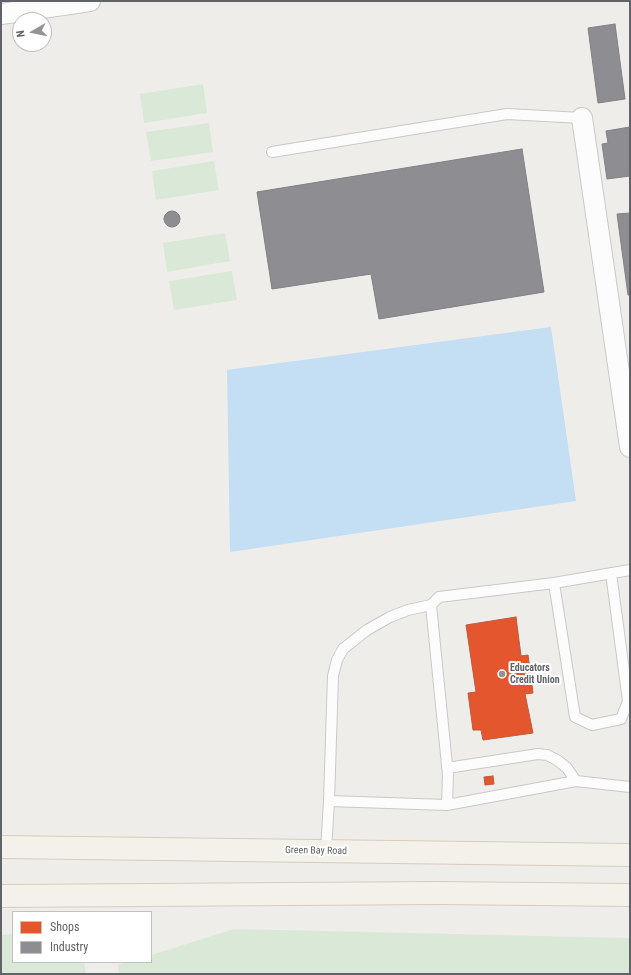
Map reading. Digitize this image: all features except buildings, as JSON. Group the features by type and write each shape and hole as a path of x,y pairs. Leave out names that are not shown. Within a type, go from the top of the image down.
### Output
{"main road":[{"name":"Green Bay Road","path":"1,847 630,855"},
{"path":"1,896 438,893 630,895"}],"street":[{"path":"1,14 90,1"},
{"path":"582,118 630,447"}],"lane":[{"path":"272,152 507,114 582,118"},
{"path":"326,851 333,676 337,660 343,649 367,630 390,617 408,610 430,605 439,597 554,583 630,570"},
{"path":"554,583 575,717 592,725 621,719 628,701 611,573"},
{"path":"430,605 447,768 447,805"},
{"path":"447,768 538,754 547,755 557,760 567,768 576,781"},
{"path":"329,801 447,805 576,781 630,787"}],"green space":[{"path":"203,84 207,113 144,123 140,94"},
{"path":"209,123 213,152 151,161 146,132"},
{"path":"214,161 219,190 156,200 152,171"},
{"path":"225,233 230,261 167,272 163,243"},
{"path":"232,271 237,300 174,310 169,281"},
{"path":"234,929 630,938 630,974 119,974 118,965 125,963 152,963 152,955"},
{"path":"12,934 12,963 84,963 86,974 1,974 1,935"}],"water":[{"path":"551,327 576,501 230,552 227,370"}],"place":[{"name":"Educators Credit Union","path":"502,674"}]}
